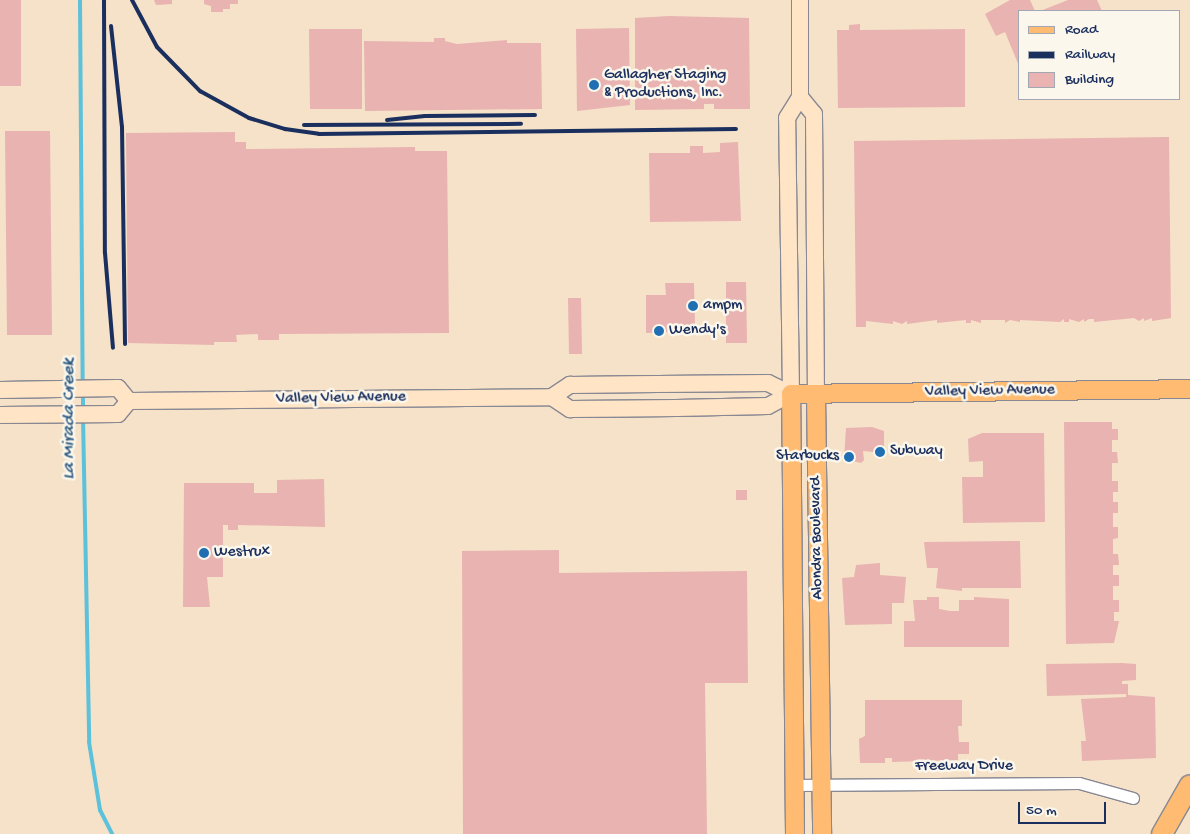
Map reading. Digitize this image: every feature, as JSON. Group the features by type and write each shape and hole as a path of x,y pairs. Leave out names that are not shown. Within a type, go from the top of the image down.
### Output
{"highway":[{"path":"1162,834 1190,785"}],"main road":[{"path":"800,0 800,97"},
{"name":"Alondra Boulevard","path":"795,834 787,118 800,97 814,114 822,834"},
{"name":"Valley View Avenue","path":"552,397 570,385 768,383 791,394 1190,389"},
{"path":"0,390 118,388 130,401 118,414 0,415"},
{"name":"Valley View Avenue","path":"130,401 552,397 570,408 667,408 768,406 791,394"}],"street":[{"name":"Freeway Drive","path":"794,785 1079,783 1133,798"}],"building":[{"path":"0,0 21,0 21,86 0,86"},
{"path":"154,0 172,0 172,4 156,5"},
{"path":"204,0 238,0 238,4 230,4 230,9 223,9 223,12 211,12 211,6 204,4"},
{"path":"1010,0 1030,0 1035,10 1018,10 1018,64 1005,32 996,36 985,14"},
{"path":"1068,0 1097,0 1102,10 1043,10"},
{"path":"669,16 749,18 750,109 714,109 714,104 704,104 704,109 635,110 635,18"},
{"path":"860,24 860,30 965,29 965,107 838,108 837,30 849,30 849,25"},
{"path":"629,28 630,105 577,111 576,29"},
{"path":"309,29 362,29 362,109 310,109"},
{"path":"434,38 445,38 445,41 457,44 507,40 507,43 541,43 542,109 365,111 364,41 434,42"},
{"path":"5,131 50,131 52,335 7,335"},
{"path":"235,132 235,142 246,142 246,149 415,147 415,151 447,151 449,333 279,334 279,340 258,340 258,334 236,335 237,342 214,342 214,345 128,343 126,133"},
{"path":"1169,137 1171,318 1152,321 1152,318 1144,321 1144,318 1139,321 1134,318 1094,322 1094,319 1084,322 1084,319 1079,322 1069,319 1069,322 1064,322 1064,319 1060,322 1020,320 1020,322 1010,320 1005,323 1005,320 981,320 981,323 971,320 971,323 966,323 966,320 937,323 937,320 907,324 907,321 902,324 893,321 893,324 866,321 866,327 856,327 854,141"},
{"path":"738,142 741,221 650,222 649,153 690,153 690,146 703,146 703,153 720,152 720,143"},
{"path":"726,282 746,282 747,343 726,343"},
{"path":"665,283 694,283 695,325 669,325 669,332 646,333 646,295 666,295"},
{"path":"568,298 581,298 582,354 569,354"},
{"path":"1064,422 1112,422 1112,429 1118,429 1118,440 1112,440 1112,452 1117,452 1118,463 1112,463 1112,481 1118,481 1118,492 1113,492 1113,502 1118,502 1118,513 1113,513 1113,527 1118,527 1118,538 1113,539 1113,554 1118,554 1119,565 1113,565 1113,575 1119,575 1119,586 1113,586 1113,600 1119,600 1119,612 1114,612 1114,621 1119,621 1114,643 1066,644"},
{"path":"872,427 884,431 884,453 863,451 864,460 861,463 844,459 846,428"},
{"path":"982,433 1044,433 1045,522 963,523 962,477 983,477 983,461 969,462 968,439"},
{"name":"Westrux","path":"324,479 325,527 238,525 238,530 228,530 228,525 223,525 223,577 207,577 210,607 183,607 184,483 254,483 254,493 277,493 277,480"},
{"path":"736,490 747,490 747,500 736,500"},
{"path":"1020,541 1021,588 962,588 962,591 936,588 938,568 927,568 924,542"},
{"path":"559,550 559,573 747,571 748,683 705,683 707,834 463,834 462,551"},
{"path":"880,563 880,575 906,577 904,603 892,603 892,624 845,625 842,578 854,577 856,565"},
{"path":"927,597 939,597 939,609 950,611 959,611 959,600 974,600 974,597 1009,599 1009,647 904,647 904,621 915,621 913,600 927,600"},
{"path":"1046,664 1136,664 1136,680 1122,681 1122,684 1128,684 1128,695 1155,697 1156,758 1082,761 1081,741 1086,741 1081,699 1126,697 1126,694 1047,696"},
{"path":"865,700 962,700 962,726 958,726 959,742 969,742 969,754 958,754 958,760 892,762 892,758 885,758 885,763 860,763 859,739 865,736"}],"waterway":[{"name":"La Mirada Creek","path":"80,0 83,385"},
{"name":"La Mirada Creek","path":"83,392 83,410"},
{"name":"La Mirada Creek","path":"83,417 89,742 100,810 112,834"}],"railway":[{"path":"104,0 105,253 113,348"},
{"path":"132,0 157,47 200,91 249,118 285,129 319,134 736,129"},
{"path":"111,26 122,127 125,344"},
{"path":"387,120 425,116 535,115"},
{"path":"304,125 521,124"}],"place":[{"name":"Gallagher Staging & Productions, Inc.","path":"594,85"},
{"name":"ampm","path":"693,306"},
{"name":"Wendy's","path":"659,331"},
{"name":"Subway","path":"880,452"},
{"name":"Starbucks","path":"849,457"},
{"name":"Westrux","path":"204,553"}]}
